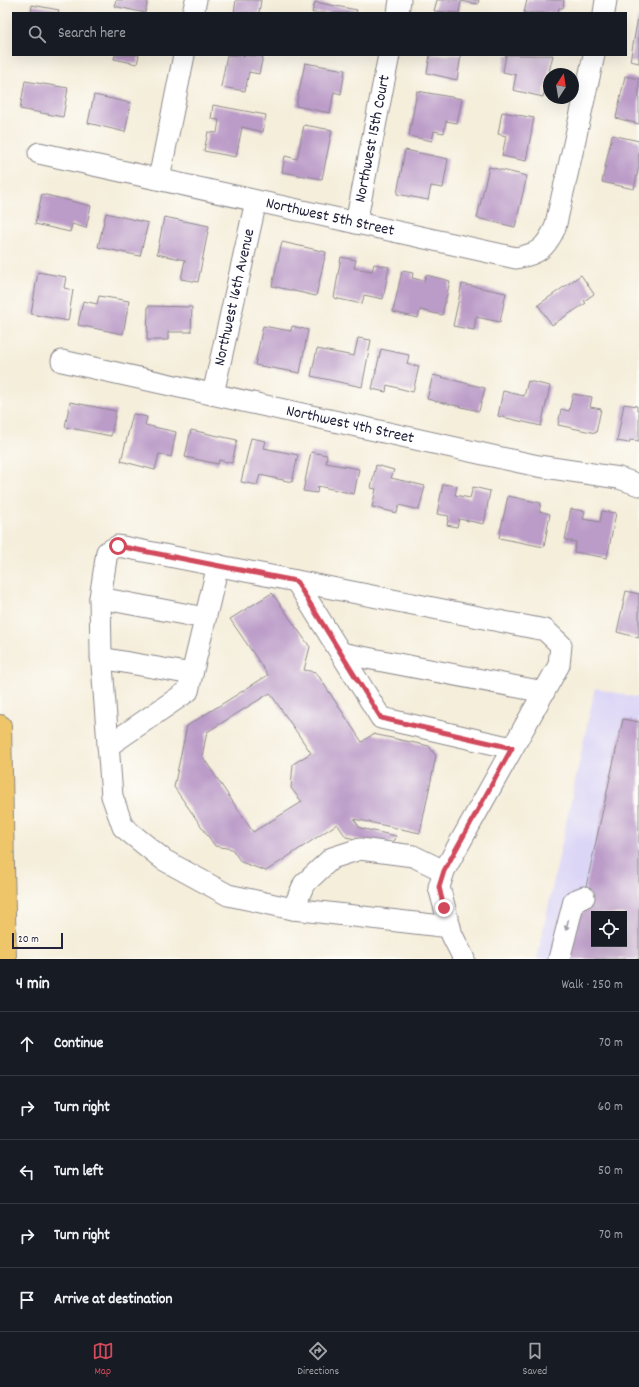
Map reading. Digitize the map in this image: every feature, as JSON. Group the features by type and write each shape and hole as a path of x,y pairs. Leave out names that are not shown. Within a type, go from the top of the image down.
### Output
{"highway":[{"path":"0,726 5,959"}],"street":[{"path":"193,12 196,0"},
{"path":"398,12 400,0"},
{"path":"604,12 606,0"},
{"path":"159,179 184,56"},
{"name":"Northwest 15th Court","path":"356,223 389,56"},
{"name":"Northwest 5th Street","path":"39,153 516,258 534,255 548,243 555,228 594,56"},
{"name":"Northwest 16th Avenue","path":"213,394 256,201"},
{"name":"Northwest 4th Street","path":"62,361 538,466 619,478 639,485"},
{"path":"450,927 293,909 228,895 164,860 123,827 112,796 101,658 100,598 107,552 118,546 545,630 560,645 559,665 444,871 439,887 450,927 464,959"},
{"path":"108,746 188,691 218,566"},
{"path":"296,581 381,718 512,748"},
{"path":"100,598 205,618"},
{"path":"341,653 544,692"},
{"path":"101,658 192,674"},
{"path":"293,909 304,884 332,858 360,848 413,856 444,871"},
{"path":"559,959 574,901 584,897"}],"shaded area":[{"path":"595,688 639,698 639,959 537,959"}],"building":[{"path":"116,0 148,0 145,12 114,6"},
{"path":"236,0 261,0 259,12 234,12"},
{"path":"437,0 479,0 478,4 461,1 459,12 434,11"},
{"path":"527,0 564,0 563,8 559,8 558,12 524,12"},
{"path":"315,2 357,10 356,12 312,12"},
{"path":"32,5 59,10 58,12 31,12"},
{"path":"639,17 639,63 630,61"},
{"path":"115,56 139,56 137,64 114,59"},
{"path":"227,56 263,56 259,74 249,72 245,91 221,87"},
{"path":"430,56 461,56 457,80 427,73"},
{"path":"506,56 553,56 550,68 543,68 543,97 513,90 516,75 503,72"},
{"path":"305,63 345,70 341,94 334,92 330,113 296,106"},
{"path":"625,76 639,79 639,124 616,118"},
{"path":"25,81 68,88 63,117 20,109"},
{"path":"417,91 462,99 457,123 446,121 444,133 434,131 432,141 409,136"},
{"path":"94,95 131,103 125,132 88,123"},
{"path":"213,105 266,115 263,132 242,127 236,157 204,151 208,132 217,133 219,120 211,119"},
{"path":"502,112 534,118 526,161 502,156 506,136 498,134"},
{"path":"304,125 332,130 322,179 282,172 285,156 297,159"},
{"path":"612,135 639,141 639,166 634,189 602,182"},
{"path":"405,150 448,159 443,188 431,186 428,200 397,194"},
{"path":"489,167 527,176 515,227 477,218"},
{"path":"42,194 91,206 86,228 72,224 70,232 35,224"},
{"path":"106,213 148,223 140,256 98,247"},
{"path":"164,217 209,226 198,282 181,279 185,260 157,254"},
{"path":"282,242 326,252 316,296 272,286"},
{"path":"341,257 356,260 354,268 372,271 374,264 389,267 383,299 364,295 362,304 334,298"},
{"path":"402,271 413,273 412,278 424,281 426,275 450,281 442,315 420,310 418,318 393,312"},
{"path":"38,272 66,277 64,288 73,290 68,321 31,314"},
{"path":"581,275 594,294 584,301 586,303 552,325 538,305"},
{"path":"462,284 506,293 500,322 476,317 474,330 453,326"},
{"path":"99,296 129,301 123,334 78,325 83,301 97,304"},
{"path":"148,306 192,307 191,332 168,332 168,340 147,340"},
{"path":"263,326 291,331 292,326 308,330 300,373 255,365"},
{"path":"358,338 371,340 362,387 311,376 317,349 354,356"},
{"path":"381,349 409,355 407,364 419,366 413,392 387,385 386,392 372,389"},
{"path":"433,375 485,388 479,411 427,399"},
{"path":"528,381 550,386 541,426 498,416 503,391 524,396"},
{"path":"573,394 592,397 590,407 601,409 596,433 558,425 561,409 569,411"},
{"path":"70,402 116,411 111,436 65,427"},
{"path":"624,404 637,406 637,410 639,411 639,441 630,440 629,443 617,441"},
{"path":"133,414 147,417 145,425 176,432 171,457 159,454 155,470 121,461"},
{"path":"191,430 237,440 232,463 219,460 218,464 185,457"},
{"path":"251,438 266,441 264,448 298,455 292,482 260,475 257,485 241,482"},
{"path":"311,452 327,455 326,463 359,469 354,494 318,486 317,493 303,491"},
{"path":"376,465 394,470 391,478 425,486 419,510 399,505 397,513 372,507 376,489 371,488"},
{"path":"443,484 457,486 455,495 470,498 473,487 490,491 484,524 459,519 457,527 447,525 449,516 437,514"},
{"path":"508,496 541,503 539,511 550,514 544,547 499,538"},
{"path":"571,509 585,511 583,519 600,522 602,511 616,513 607,558 574,552 576,542 565,540"},
{"path":"626,591 639,594 639,638 617,632"},
{"path":"272,593 310,647 304,670 316,672 362,742 373,734 429,746 436,756 420,833 354,819 360,828 396,836 395,840 386,845 346,837 337,824 266,871 241,862 232,849 215,846 174,787 187,726 268,675 230,619","holes":["270,693 311,753 293,764 291,788 302,802 253,832 202,756 207,732"]},
{"path":"623,719 639,722 639,959 570,959"}],"route":[{"path":"118,546 296,581 381,718 512,748 444,871 439,887 444,908"}]}
